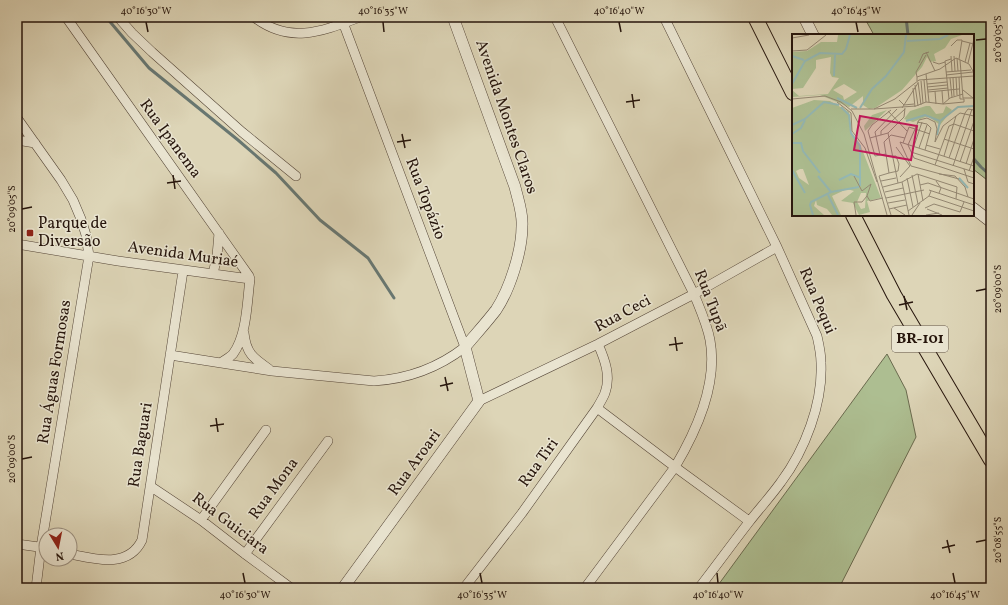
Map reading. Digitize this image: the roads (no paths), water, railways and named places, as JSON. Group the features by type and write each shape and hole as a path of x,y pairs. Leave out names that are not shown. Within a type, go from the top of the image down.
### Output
{"main road":[{"path":"755,17 792,91"},
{"name":"BR-101","path":"854,216 894,295 991,460"}],"street":[{"name":"Rua Ipanema","path":"66,17 219,232 250,279"},
{"path":"118,17 152,52 242,132 296,176"},
{"path":"254,17 271,28 289,33 305,34 316,32 342,20 360,17"},
{"name":"Rua Tupã","path":"555,17 694,294 707,327 712,356 711,372 706,397 698,423 688,446 675,467 585,588"},
{"name":"Rua Pequi","path":"664,17 777,246 817,336 821,364 817,403 810,428 791,467 781,483 749,521 699,588"},
{"path":"804,17 812,34"},
{"name":"Avenida Montes Claros","path":"220,363 272,371 374,380 391,380 434,367 449,359 465,347 496,309 507,290 521,243 522,226 520,205 455,18"},
{"name":"Rua Topázio","path":"342,20 465,347"},
{"name":"Rua Águas Formosas","path":"17,118 61,180 73,200 86,235 89,256 47,527"},
{"path":"17,140 35,143"},
{"path":"974,209 991,222"},
{"path":"213,274 217,256 219,232"},
{"name":"Avenida Muriaé","path":"17,244 183,271 250,279"},
{"name":"Rua Ceci","path":"479,401 598,344 694,294 777,246"},
{"name":"Rua Baguari","path":"78,556 114,560 128,556 142,540 183,271"},
{"path":"170,355 220,363 228,359 236,350 243,331 250,279"},
{"path":"243,331 244,342 250,354 272,371"},
{"name":"Rua Tiri","path":"464,588 522,513 597,408 607,386 605,360 598,344"},
{"path":"465,347 479,401"},
{"name":"Rua Aroari","path":"343,588 479,401"},
{"path":"597,408 749,521"},
{"path":"201,520 266,430"},
{"name":"Rua Mona","path":"245,554 328,441"},
{"name":"Rua Guiciara","path":"150,486 201,520 291,588"},
{"path":"17,544 38,547"},
{"name":"Rua Águas Formosas","path":"36,588 40,567"}],"waterway":[{"path":"106,17 149,68 238,140 276,173 320,220 368,258 394,298"},
{"path":"906,17 908,34"},
{"path":"974,159 991,176"}],"place":[{"name":"Parque de Diversão","path":"30,233"}]}
